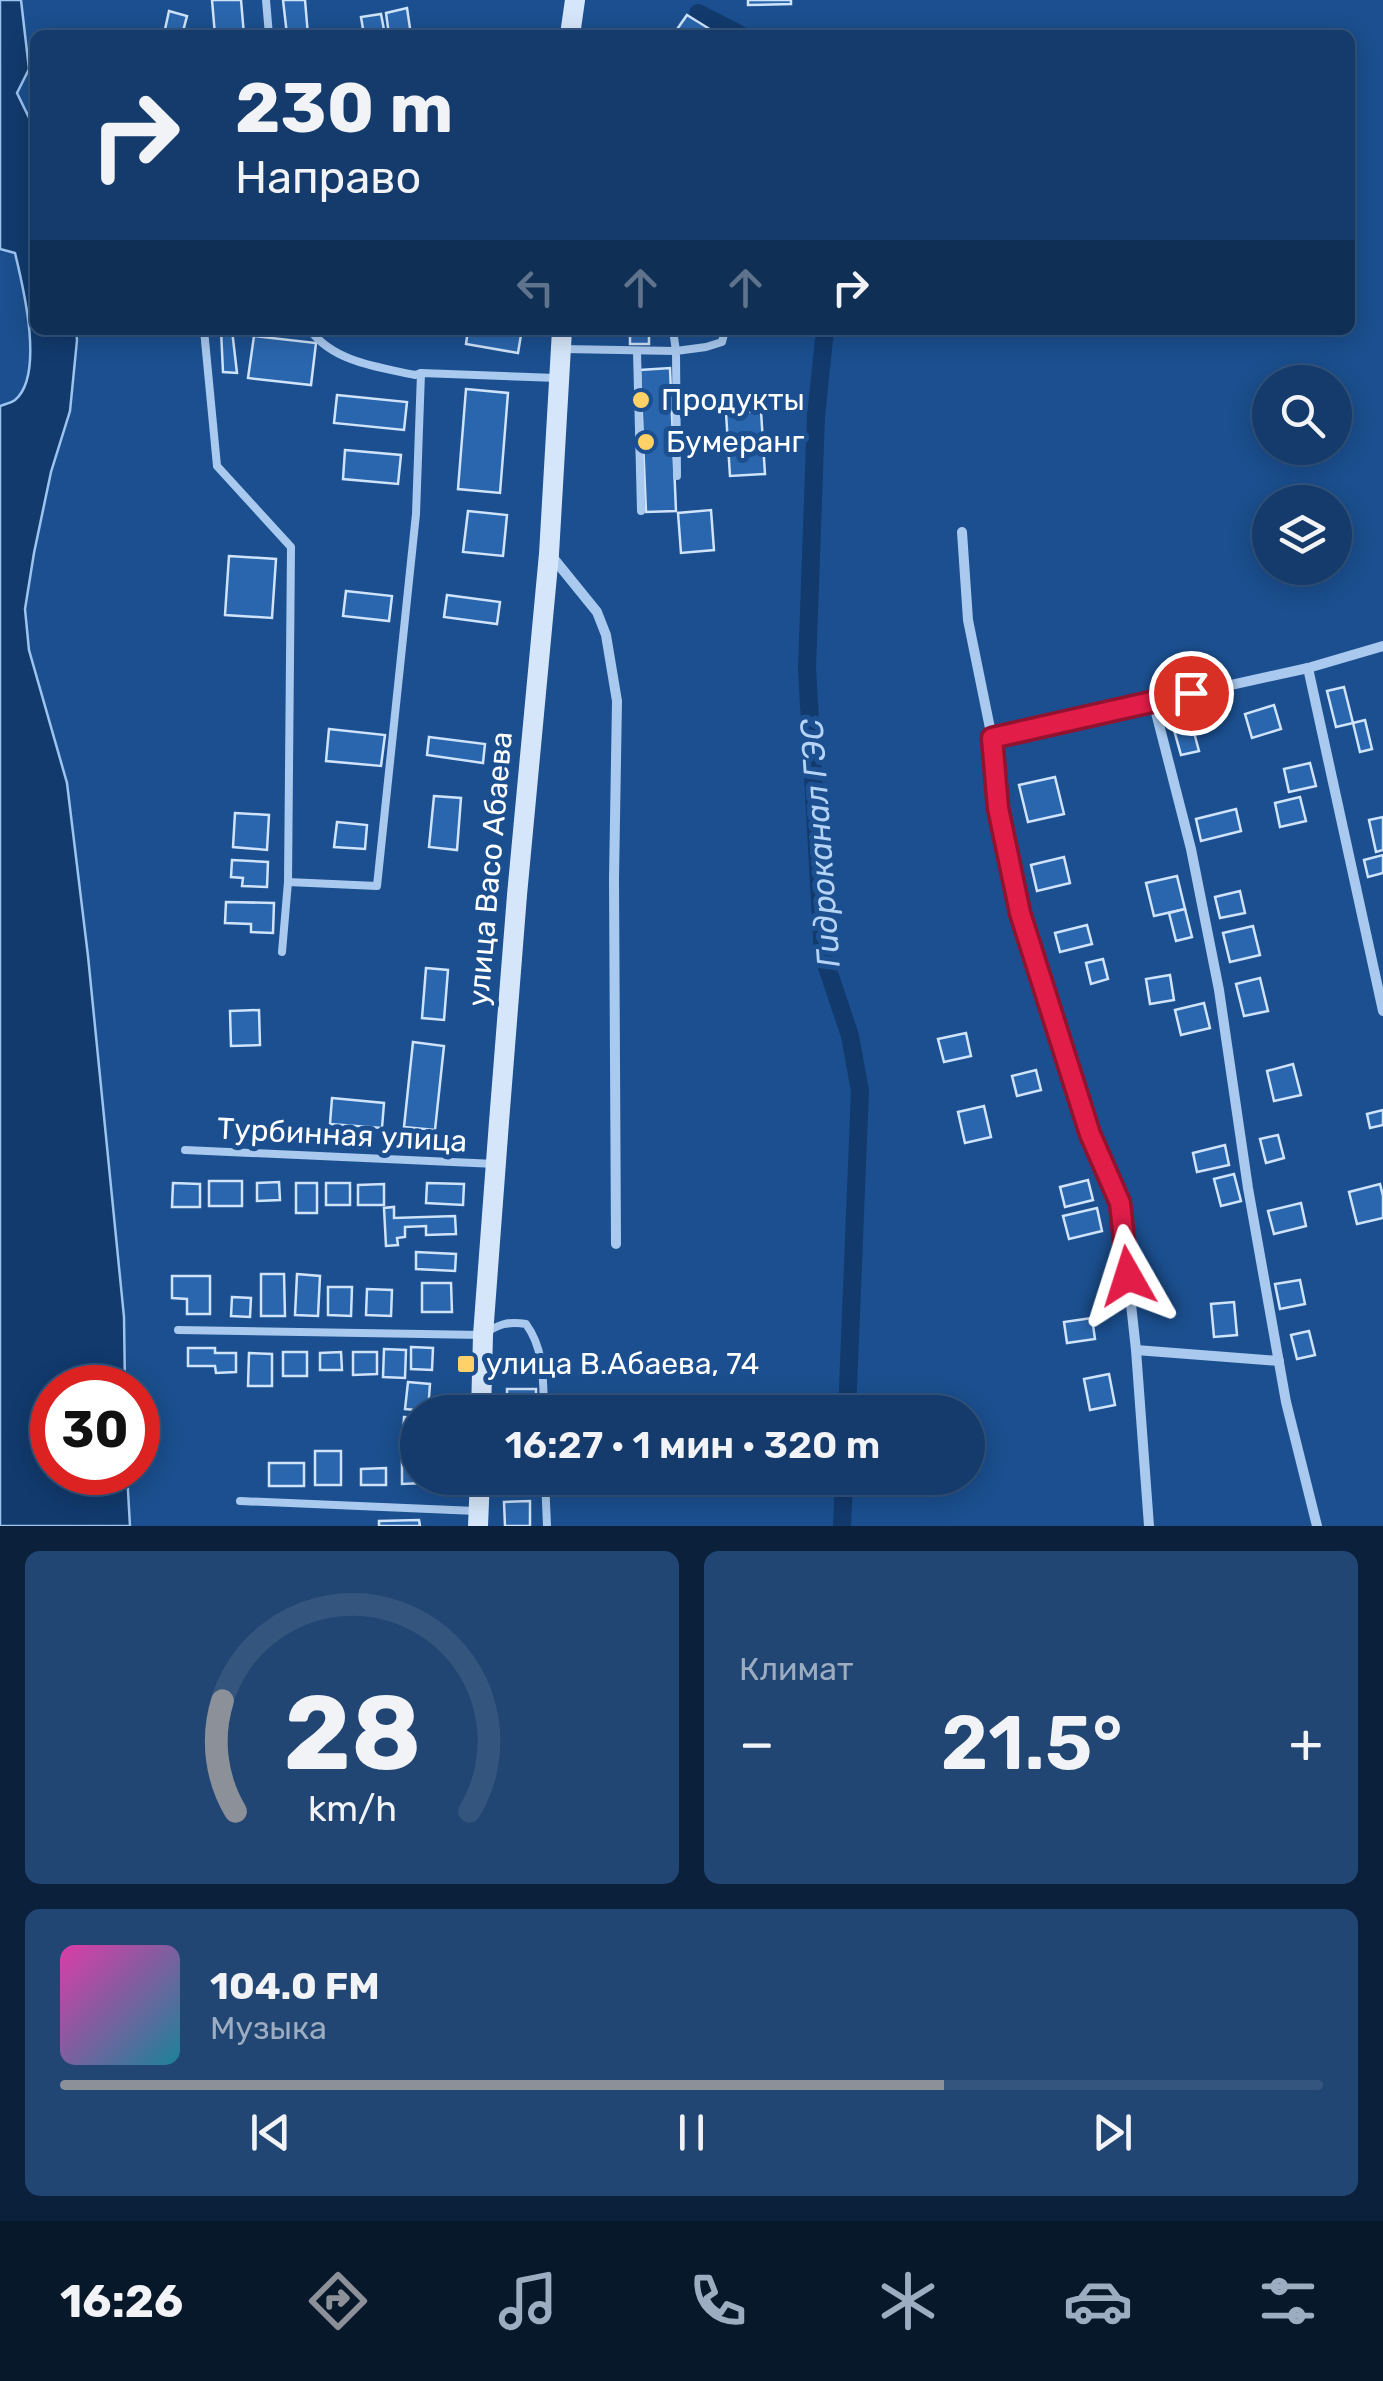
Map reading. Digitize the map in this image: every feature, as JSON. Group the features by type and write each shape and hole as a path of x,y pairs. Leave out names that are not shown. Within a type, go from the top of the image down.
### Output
{"main road":[{"path":"571,30 575,0"},
{"name":"улица Васо Абаева","path":"481,1395 517,895 550,554 562,340"}],"street":[{"path":"962,532 968,620 992,738 998,808 1020,913 1090,1134 1120,1203 1149,1526"},
{"path":"550,554 598,612 606,635 616,701 616,1244"},
{"path":"992,738 1308,668 1383,646"},
{"path":"1308,668 1383,1011"},
{"path":"1152,702 1191,849 1219,990 1248,1188 1286,1402 1318,1526"},
{"path":"1136,1350 1279,1361"}],"lane":[{"path":"266,0 269,30"},
{"path":"204,335 216,466 291,547 288,882 282,952"},
{"path":"314,335 336,354 415,375 561,378"},
{"path":"674,335 677,476"},
{"path":"562,340 637,351 676,352 706,348 722,342 724,335"},
{"path":"637,351 641,511"},
{"path":"288,882 377,886 416,514 421,373"},
{"name":"Турбинная улица","path":"186,1150 497,1164"},
{"path":"178,1330 483,1335 498,1324 526,1324 542,1358 543,1395"},
{"path":"545,1495 546,1526"},
{"path":"240,1501 478,1519"}],"water":[{"path":"0,0 21,0 29,69 17,93 30,120 30,335 76,335 77,340 70,411 51,472 25,609 29,650 67,783 124,1317 125,1365 30,1365 30,1495 128,1495 130,1526 0,1526 0,406 15,400 24,388 30,351 15,253 0,249"}],"building":[{"path":"212,0 241,0 244,30 215,30"},
{"path":"283,0 305,0 308,30 286,30"},
{"path":"748,0 791,0 791,4 748,5"},
{"path":"407,8 410,30 388,30 386,13"},
{"path":"169,11 187,16 183,30 165,30"},
{"path":"381,14 384,30 363,30 361,17"},
{"path":"687,15 708,28 707,30 676,30"},
{"path":"221,335 233,335 237,373 223,372"},
{"path":"467,335 521,335 518,353 466,344"},
{"path":"630,335 649,335 649,344 630,344"},
{"path":"254,336 316,343 311,385 248,378"},
{"path":"670,368 676,511 646,512 640,370"},
{"path":"466,389 508,393 500,493 458,489"},
{"path":"337,395 407,402 404,430 334,423"},
{"path":"761,411 765,474 730,476 726,413"},
{"path":"345,450 401,455 398,484 343,479"},
{"path":"711,510 714,550 681,553 678,513"},
{"path":"468,511 507,515 503,556 463,552"},
{"path":"229,556 276,559 272,618 225,615"},
{"path":"346,591 392,596 389,621 343,616"},
{"path":"447,595 500,602 497,624 444,617"},
{"path":"1344,687 1353,723 1336,727 1327,691"},
{"path":"1274,705 1281,729 1252,738 1245,714"},
{"path":"1365,720 1372,749 1360,752 1353,723"},
{"path":"1192,725 1199,751 1181,755 1174,730"},
{"path":"329,729 385,735 381,766 326,761"},
{"path":"429,737 485,744 483,763 427,755"},
{"path":"1310,763 1316,786 1289,792 1284,769"},
{"path":"1055,777 1064,814 1028,822 1019,785"},
{"path":"434,796 461,798 457,850 429,847"},
{"path":"1300,797 1306,821 1280,827 1275,803"},
{"path":"1236,809 1241,831 1201,841 1196,819"},
{"path":"235,813 269,815 267,850 233,847"},
{"path":"1383,817 1383,850 1376,852 1369,820"},
{"path":"337,822 367,825 365,849 334,847"},
{"path":"1383,855 1383,873 1368,877 1364,860"},
{"path":"1064,857 1070,883 1037,891 1031,865"},
{"path":"232,860 268,862 267,887 242,886 243,878 231,877"},
{"path":"1177,876 1185,909 1154,916 1146,883"},
{"path":"1240,891 1245,913 1220,918 1215,897"},
{"path":"226,902 274,903 273,933 251,932 251,924 225,923"},
{"path":"1185,909 1192,937 1176,941 1169,913"},
{"path":"1087,925 1092,944 1060,952 1055,933"},
{"path":"1253,926 1260,955 1230,962 1223,933"},
{"path":"1103,959 1108,979 1091,984 1086,963"},
{"path":"426,968 448,970 444,1020 422,1018"},
{"path":"1170,975 1174,1000 1150,1004 1146,979"},
{"path":"1260,978 1268,1011 1244,1016 1236,984"},
{"path":"1204,1003 1210,1028 1181,1035 1175,1010"},
{"path":"259,1010 260,1045 231,1046 230,1011"},
{"path":"966,1033 971,1056 944,1062 938,1039"},
{"path":"413,1042 444,1046 435,1130 404,1127"},
{"path":"1293,1064 1301,1095 1274,1101 1267,1071"},
{"path":"1036,1070 1041,1090 1017,1096 1012,1076"},
{"path":"332,1098 384,1103 382,1128 330,1124"},
{"path":"984,1106 991,1137 965,1143 958,1112"},
{"path":"1383,1110 1383,1125 1370,1128 1367,1114"},
{"path":"1278,1135 1284,1158 1266,1163 1260,1139"},
{"path":"1225,1145 1229,1165 1197,1172 1193,1153"},
{"path":"1234,1174 1241,1201 1221,1206 1214,1179"},
{"path":"1088,1180 1093,1200 1065,1207 1060,1187"},
{"path":"209,1181 242,1181 242,1206 209,1206"},
{"path":"279,1182 280,1200 257,1201 257,1183"},
{"path":"173,1183 200,1184 200,1207 172,1207"},
{"path":"296,1183 317,1183 317,1213 296,1213"},
{"path":"326,1183 350,1183 350,1205 326,1205"},
{"path":"427,1183 464,1184 463,1205 426,1203"},
{"path":"384,1184 384,1205 358,1205 358,1185"},
{"path":"1380,1184 1383,1218 1357,1224 1349,1192"},
{"path":"1301,1203 1306,1226 1274,1234 1268,1211"},
{"path":"394,1207 394,1218 455,1216 456,1234 426,1235 426,1226 405,1227 405,1237 397,1238 398,1245 386,1246 384,1208"},
{"path":"1097,1208 1102,1231 1069,1239 1063,1216"},
{"path":"416,1252 456,1254 455,1271 416,1269"},
{"path":"261,1274 284,1274 285,1316 261,1316"},
{"path":"297,1274 320,1276 318,1316 295,1315"},
{"path":"172,1276 210,1276 210,1314 187,1314 187,1299 172,1298"},
{"path":"1300,1280 1305,1304 1280,1309 1275,1284"},
{"path":"422,1283 451,1283 452,1312 422,1312"},
{"path":"328,1287 352,1287 351,1316 328,1315"},
{"path":"367,1289 392,1290 391,1316 366,1315"},
{"path":"232,1297 251,1298 250,1317 231,1316"},
{"path":"1234,1302 1237,1335 1214,1337 1211,1304"},
{"path":"1092,1318 1095,1339 1067,1343 1064,1322"},
{"path":"1309,1331 1315,1355 1297,1359 1291,1335"},
{"path":"411,1347 433,1348 432,1370 411,1369"},
{"path":"188,1348 236,1353 236,1372 216,1373 215,1366 188,1366"},
{"path":"384,1349 406,1350 405,1378 383,1377"},
{"path":"283,1352 307,1352 307,1376 283,1376"},
{"path":"341,1352 342,1370 320,1370 320,1353"},
{"path":"353,1352 377,1352 377,1374 353,1375"},
{"path":"249,1353 272,1354 272,1386 248,1386"},
{"path":"1109,1374 1115,1405 1090,1410 1084,1379"},
{"path":"408,1382 430,1384 429,1395 407,1395"},
{"path":"507,1389 536,1389 536,1395 507,1395"},
{"path":"315,1451 341,1451 341,1485 315,1485"},
{"path":"269,1463 304,1463 304,1486 269,1486"},
{"path":"386,1468 386,1485 361,1485 361,1469"},
{"path":"530,1501 530,1526 505,1526 504,1502"},
{"path":"419,1520 420,1526 379,1526 379,1521"}],"waterway":[{"name":"Гидроканал ГЭС","path":"698,13 731,30"},
{"name":"Гидроканал ГЭС","path":"824,335 816,416 807,668 823,955 850,1036 860,1091 848,1395"},
{"name":"Гидроканал ГЭС","path":"842,1526 843,1495"}],"place":[{"name":"Продукты","path":"641,400"},
{"name":"Бумеранг","path":"646,442"},
{"name":"улица В.Абаева, 74","path":"466,1364"}],"route":[{"path":"1128,1276 1120,1203 1090,1134 1020,913 998,808 992,738 1191,693"}]}
